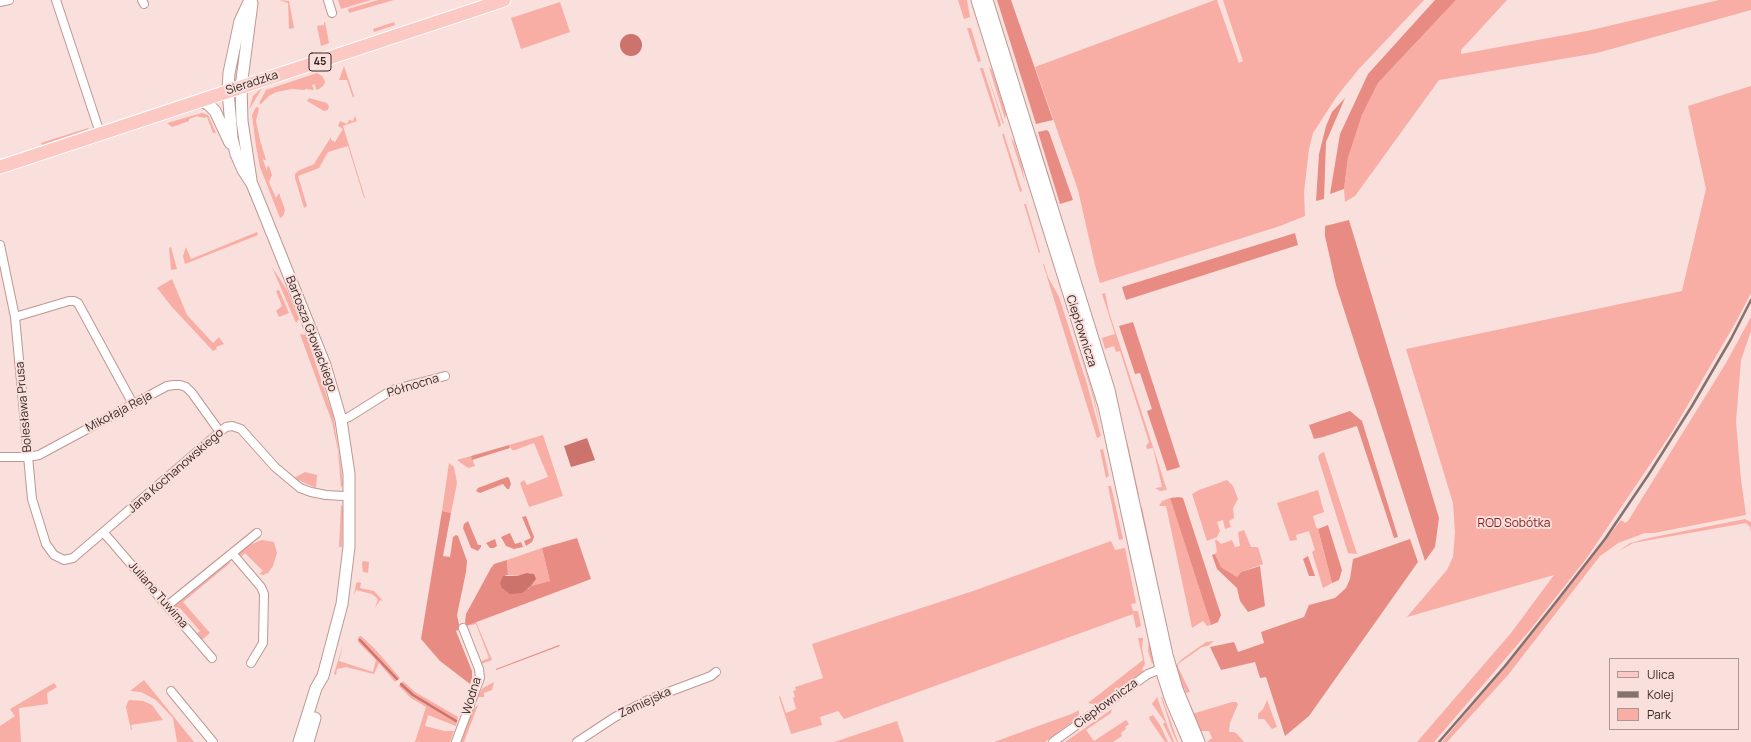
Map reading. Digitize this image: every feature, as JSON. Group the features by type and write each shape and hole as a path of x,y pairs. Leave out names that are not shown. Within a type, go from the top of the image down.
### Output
{"main road":[{"path":"234,89 251,0"},
{"name":"Sieradzka","path":"0,167 100,132 234,89 483,3 504,0"},
{"name":"Ciepłownicza","path":"978,0 1104,406 1161,669 1171,700 1188,742"},
{"name":"Ciepłownicza","path":"987,0 1111,397 1167,655 1172,673 1199,742"},
{"name":"Bartosza Głowackiego","path":"234,89 232,138 242,170 252,184"},
{"name":"Bartosza Głowackiego","path":"234,89 242,121 252,184 325,365 341,420 347,461 350,495 349,547 345,587 338,621 322,678 316,688 299,742"},
{"path":"200,100 209,105 215,111 236,154"},
{"name":"Bartosza Głowackiego","path":"308,742 322,691 322,678"}],"street":[{"path":"0,2 9,0"},
{"path":"56,0 100,132"},
{"path":"328,0 332,13"},
{"name":"Bolesława Prusa","path":"0,245 16,317 32,499 46,544 54,555 64,560"},
{"path":"16,317 69,301 78,303 133,404"},
{"name":"Północna","path":"341,420 349,417 392,390 445,376"},
{"name":"Mikołaja Reja","path":"0,457 28,457 39,455 167,386 180,385 186,387 220,432"},
{"name":"Jana Kochanowskiego","path":"64,560 73,558 104,533 226,427 232,426 241,429 275,467 300,488 326,495 350,495"},
{"name":"Juliana Tuwima","path":"104,533 212,658"},
{"path":"167,606 257,533"},
{"path":"232,553 262,586 264,594 262,643 251,663"},
{"name":"Wodna","path":"456,742 480,678 479,669 463,628"},
{"path":"1167,655 1161,669 1172,673"},
{"name":"Ciepłownicza","path":"1053,742 1145,676 1161,669"},
{"name":"Zamiejska","path":"577,742 610,721 650,699 711,676 716,672"},
{"path":"171,691 213,742"}],"green space":[{"path":"279,0 289,1 294,28 289,29 288,3"},
{"path":"338,0 371,0 341,9"},
{"path":"378,0 394,0 349,13 348,9"},
{"path":"958,0 967,0 970,17 964,19"},
{"path":"1217,0 1239,63 1243,61 1223,0 1424,0 1358,70 1337,96 1313,133 1309,149 1304,192 1305,216 1280,226 1100,283 1078,190 1035,67"},
{"path":"1456,0 1507,0 1461,50 1461,54 1587,31 1719,0 1751,0 1751,10 1597,53 1439,80 1355,196 1345,202 1344,189 1348,158 1362,115 1378,83"},
{"path":"560,2 570,32 521,49 511,18"},
{"path":"324,22 329,43 321,46 317,26 324,25"},
{"path":"394,22 395,25 374,32 373,29"},
{"path":"967,28 971,28 981,61 978,62"},
{"path":"344,66 354,96 353,98 347,80 339,80"},
{"path":"985,67 1004,123 1003,124"},
{"path":"989,67 992,70 1006,114 1005,119"},
{"path":"980,68 983,68 1001,125 999,127"},
{"path":"317,73 322,76 325,81 324,85 319,89 316,90 315,84 312,85 314,90 292,89 276,92 269,96 261,104 259,103 266,90"},
{"name":"ROD Sobótka","path":"1751,86 1751,293 1672,432 1586,559 1530,630 1434,742 1417,742 1511,633 1554,575 1407,617 1447,570 1453,557 1455,533 1453,503 1406,349 1682,291 1706,189 1688,106"},
{"path":"262,88 249,110 253,96"},
{"path":"309,98 327,103 329,106 328,110 324,111 307,101"},
{"path":"256,107 259,108 256,121 266,160 262,157 267,171 267,167 269,166 272,175 269,182 276,198 279,193 285,210 283,216 280,218 260,167 252,115"},
{"path":"202,113 208,115 216,133 213,133 207,117 203,118 198,116 172,127 167,123"},
{"path":"355,116 357,121 343,126 365,198 348,146 328,152 319,168 298,176 307,206 304,208 295,174 298,171 314,164 331,137 331,140 335,142 343,129 338,126 340,121 347,124 349,120 353,121"},
{"path":"88,128 89,129 42,145 41,143"},
{"path":"1002,134 1004,134 1022,191 1020,192"},
{"path":"1036,134 1058,205 1053,202 1034,137"},
{"path":"1011,138 1014,142 1022,166 1025,182"},
{"path":"1024,204 1026,204 1040,252 1039,253"},
{"path":"257,232 258,235 185,264 183,256 186,247 191,259"},
{"path":"171,247 177,269 171,270 169,248"},
{"path":"1043,264 1059,297 1087,384 1101,436 1097,438"},
{"path":"272,267 287,290 299,319 296,323"},
{"path":"172,279 187,315 213,343 219,337 224,344 216,347 217,349 213,351 172,307 157,288"},
{"path":"279,290 289,313 279,317 276,311 282,306 276,291"},
{"path":"1105,293 1109,312 1167,490 1160,491 1155,488 1162,487 1153,448 1147,449 1146,446 1149,442 1120,351 1116,352 1114,346 1105,349 1102,338 1115,334 1102,294"},
{"path":"1751,317 1751,331 1741,360 1736,422 1741,480 1746,515 1654,533 1645,533 1618,543 1600,556 1508,675 1447,742 1442,742 1522,646 1621,520 1625,523 1628,521 1726,363"},
{"path":"1071,323 1094,397 1102,435 1093,397"},
{"path":"300,334 306,335 333,415 343,484 341,488 338,451 332,422"},
{"path":"1115,401 1128,445 1139,495 1135,492"},
{"path":"543,435 563,496 529,507 520,483 524,480 527,485 548,477 534,443 515,450 512,450 509,445"},
{"path":"1103,449 1109,476 1106,478 1100,450"},
{"path":"1324,452 1357,554 1348,553 1318,457"},
{"path":"471,456 475,466 468,468 457,460"},
{"path":"449,463 454,467 457,483 451,513 442,511"},
{"path":"305,472 317,475 316,488 294,478"},
{"path":"1227,480 1233,486 1238,499 1233,508 1234,518 1229,521 1231,527 1225,529 1223,520 1217,522 1220,531 1217,537 1207,541 1192,494"},
{"path":"1108,486 1111,486 1123,539 1119,540"},
{"path":"1318,490 1324,512 1313,516 1318,529 1332,583 1323,588 1312,552 1315,550 1309,531 1296,535 1297,540 1290,541 1277,503"},
{"path":"1170,498 1211,625 1207,626 1203,621 1192,628 1166,506 1159,506 1162,501"},
{"path":"341,505 343,507 342,547 339,547"},
{"path":"1142,507 1157,579 1151,566 1140,509"},
{"path":"1745,519 1751,522 1751,533 1750,527 1746,523 1633,543 1619,551 1630,543 1649,538"},
{"path":"1244,530 1251,547 1258,547 1263,564 1241,572 1237,577 1221,567 1215,554 1217,552 1215,540 1221,544 1232,540 1235,547 1240,546 1238,532"},
{"path":"262,540 274,542 277,553 273,566 268,573 263,575 259,574 263,571 245,553 242,556 238,553 244,547"},
{"path":"1111,541 1115,550 1125,548 1136,603 1131,604 1133,611 1138,611 1141,626 1136,628 1133,614 844,719 838,711 820,717 822,725 791,734 779,697 780,696 786,713 796,709 793,698 795,697 793,691 796,690 795,687 823,678 812,644 976,590"},
{"path":"542,548 550,581 531,586 535,581 531,573 517,576 508,575 507,560"},
{"path":"363,561 369,562 368,573 363,572"},
{"path":"229,562 230,563 183,602 210,633 203,639 200,639 195,635 200,631 180,608 176,612 175,606"},
{"path":"356,583 361,583 360,588 374,591 383,601 380,600 375,608 378,599 372,594 356,590 354,596"},
{"path":"476,622 492,660 481,664 482,661 489,658 476,624 466,626"},
{"path":"361,636 375,649 400,678 395,682 379,663 374,674 346,667 337,669 336,675 334,674 343,645 339,661 373,672 376,660 358,642 358,637"},
{"path":"1138,638 1143,638 1142,648 1145,664 1142,669 1144,671 1096,705 1088,703 1143,660"},
{"path":"1149,640 1151,643 1154,661 1152,664 1148,651"},
{"path":"1214,641 1208,646 1202,647 1178,664 1190,692 1186,693 1177,671 1177,664 1206,642"},
{"path":"144,680 194,742 177,742 173,718 156,700 141,692 130,691"},
{"path":"403,681 415,692 458,717 456,726 428,715 425,726 444,731 454,731 450,742 415,742 426,707 411,698 399,686"},
{"path":"494,682 492,690 484,693 484,697 477,697 483,688"},
{"path":"54,683 57,687 47,693 48,704 19,708 21,742 0,742 0,726 15,716 10,709"},
{"path":"1157,697 1174,742 1172,742 1163,724 1165,722 1152,704"},
{"path":"1162,697 1178,742 1172,731"},
{"path":"1267,700 1277,727 1272,729 1264,719 1258,719 1258,714 1263,709"},
{"path":"128,701 143,701 152,705 163,720 131,725 131,730 126,707"},
{"path":"1236,702 1238,704 1230,723 1229,732 1234,732 1237,734 1244,742 1207,742 1212,738 1209,731 1200,731 1192,714"},
{"path":"478,705 464,742 461,742 473,709"},
{"path":"1112,709 1111,713 1086,730 1094,741 1126,720 1129,724 1121,733 1122,736 1113,742 1065,742"},
{"path":"1079,710 1079,717 1045,742 994,742 1074,713"},
{"path":"1153,715 1160,725 1168,742 1165,742 1150,720 1149,717"},
{"path":"897,721 904,742 834,742"}],"shaded area":[{"path":"997,0 1011,0 1053,120 1036,124"},
{"path":"1435,0 1456,0 1378,83 1362,115 1348,158 1344,189 1330,194 1340,134 1368,74"},
{"path":"631,34 639,37 642,45 639,53 631,56 623,53 620,45 623,37"},
{"path":"1345,98 1326,142 1324,199 1316,201 1319,154 1326,126 1332,112"},
{"path":"1047,130 1073,200 1060,204 1038,132"},
{"path":"1349,220 1439,518 1435,547 1425,561 1336,285 1325,236 1325,226"},
{"path":"1295,233 1298,245 1126,300 1122,287"},
{"path":"1133,322 1180,467 1167,471 1147,411 1152,409 1140,373 1135,374 1119,326"},
{"path":"1350,411 1362,421 1398,537 1394,538 1357,426 1314,439 1309,425"},
{"path":"587,438 595,460 571,467 564,446"},
{"path":"509,445 510,448 472,460 471,456"},
{"path":"507,477 509,478 511,484 509,489 507,489 503,484 480,493 476,491 478,488"},
{"path":"1170,498 1183,498 1221,615 1218,622 1211,625"},
{"path":"442,511 451,513 443,556 450,557 453,537 456,535 458,536 467,561 457,615 460,629 456,631 472,671 470,684 440,661 421,639"},
{"path":"526,516 534,537 532,542 526,546 524,541 531,538 522,517"},
{"path":"468,521 478,545 481,545 478,551 471,548 463,528 464,524"},
{"path":"1328,525 1342,570 1339,580 1332,583 1318,529"},
{"path":"510,533 515,544 521,542 523,547 514,549 506,546 501,537"},
{"path":"577,538 591,579 466,626 466,614 494,564 507,560 508,575 505,575 528,589 531,586 550,581 542,548"},
{"path":"495,539 497,546 490,548 486,543"},
{"path":"1410,539 1418,562 1309,716 1285,736 1266,677 1260,678 1255,662 1221,670 1210,647 1234,642 1238,652 1264,643 1261,632 1304,617 1309,605 1335,598 1346,588 1350,579 1353,559"},
{"path":"1215,554 1221,567 1237,577 1241,572 1260,566 1265,606 1248,612 1240,601 1237,588 1217,569 1212,555"},
{"path":"1308,556 1315,576 1309,576 1303,559"},
{"path":"527,573 534,574 536,579 531,586 522,593 510,594 502,588 500,583 503,576 517,576"},
{"path":"559,645 560,646 496,670 496,669"}],"waterway":[{"path":"360,640 397,679"},
{"path":"401,684 413,695 456,721"}],"railway":[{"path":"1439,742 1505,666 1605,539 1649,474 1692,406 1731,339 1751,300"}]}
